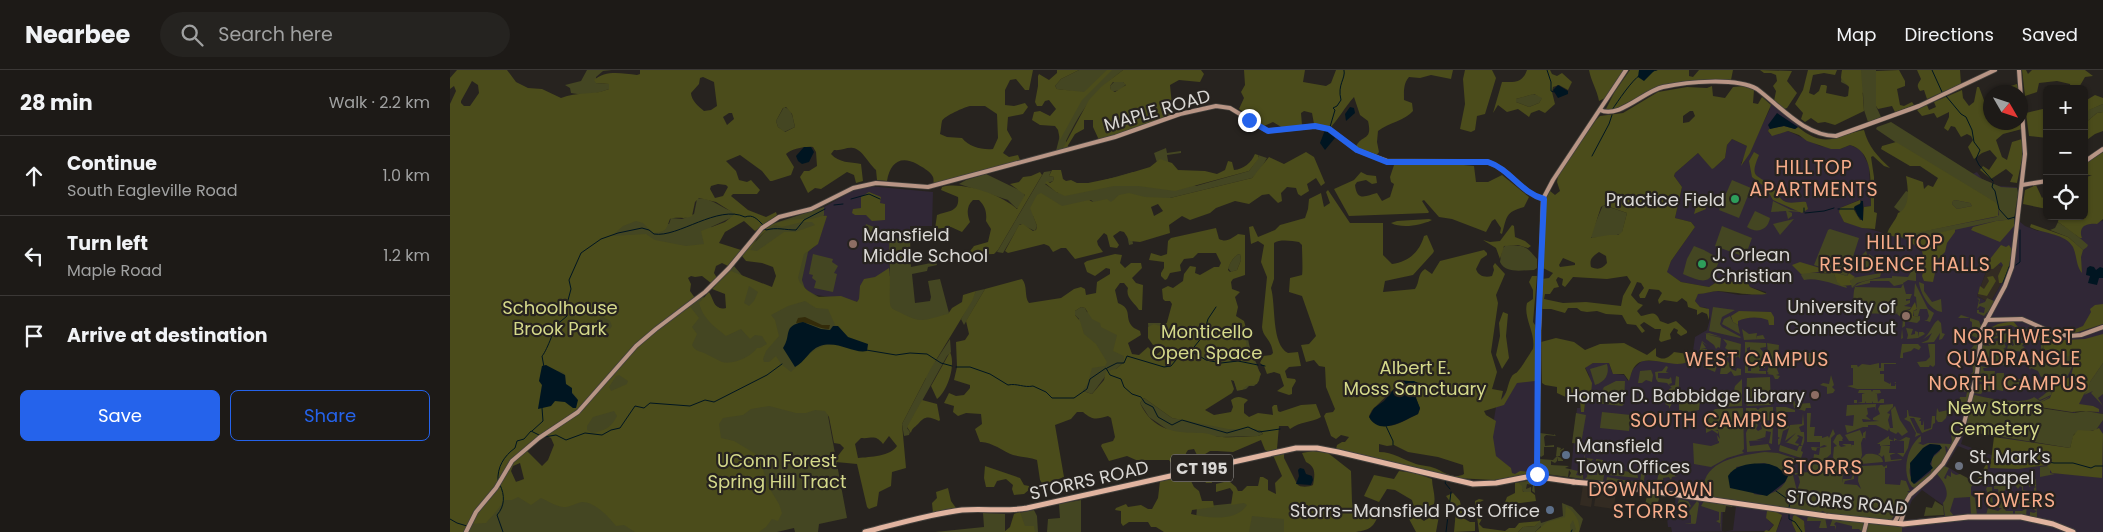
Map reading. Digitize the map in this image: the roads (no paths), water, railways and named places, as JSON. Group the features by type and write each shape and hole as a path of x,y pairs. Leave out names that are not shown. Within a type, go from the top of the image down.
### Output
{"main road":[{"name":"STORRS ROAD","path":"865,532 963,510 1009,511 1027,508 1296,448 1317,448 1338,452 1473,484 1537,478 1897,523 1968,517 2014,516 2039,521 2073,532"}],"street":[{"path":"1537,478 1538,331 1544,199 1553,180 1626,70"},
{"path":"1600,110 1614,112 1663,87 1714,81 1730,82 1748,85 1757,89 1812,131 1836,136 1919,106 1995,70"},
{"path":"1897,523 1910,494 1930,478 1943,464 1962,431 1977,373 1982,330 2005,286 2012,267 2025,154 2025,132 2019,70"},
{"name":"MAPLE ROAD","path":"466,532 476,512 499,484 512,461 539,438 578,412 636,346 705,292 729,268 762,228 782,216 806,211 853,188 867,184 928,188 1115,136 1180,114 1222,106 1236,111 1268,131 1315,126 1329,129 1357,150 1387,162 1491,163 1531,194 1544,199"},
{"path":"2088,159 2103,149"},
{"path":"2022,186 2043,182"},
{"path":"1985,322 2022,319 2057,334 2070,336 2081,335 2103,327"},
{"path":"1864,532 1867,520"}],"water":[{"path":"1639,70 1654,71 1644,81 1638,77"},
{"path":"1558,85 1568,91 1568,94 1558,98 1553,90"},
{"path":"1350,107 1354,108 1355,113 1346,121 1345,114"},
{"path":"1777,113 1798,127 1795,129 1784,126 1770,129 1768,125"},
{"path":"1325,130 1335,138 1325,150 1320,143"},
{"path":"804,147 811,147 814,152 809,162 802,164 796,156"},
{"path":"1863,201 1863,221 1858,216 1854,207 1860,204"},
{"path":"2090,266 2096,270 2100,267 2103,268 2103,278 2099,278 2097,285 2088,283 2090,276 2086,275 2087,268"},
{"path":"803,322 821,329 830,330 833,326 838,326 848,337 868,344 867,351 856,351 833,345 820,346 795,367 783,348 792,326"},
{"path":"546,365 565,375 566,384 572,388 572,393 578,400 576,408 565,402 555,401 551,406 538,409 542,385 539,381 542,366"},
{"path":"1401,381 1414,381 1420,384 1416,398 1420,408 1418,414 1399,423 1379,426 1369,417 1374,408 1384,401"},
{"path":"1930,444 1940,445 1942,448 1934,455 1930,464 1933,468 1914,484 1911,481 1910,463 1923,448"},
{"path":"1752,464 1769,464 1777,467 1788,476 1785,482 1767,496 1730,488 1728,476 1736,468"},
{"path":"1300,468 1304,469 1306,474 1312,476 1311,485 1296,484"}],"waterway":[{"path":"1330,127 1335,110 1333,108 1341,100 1340,90 1344,70"},
{"path":"1547,70 1551,82 1551,91 1554,92"},
{"path":"1653,71 1657,70"},
{"path":"1932,70 1942,92"},
{"path":"1612,110 1629,86 1640,75"},
{"path":"1946,96 1961,114 1966,117 1972,130 1974,142 1980,150 1976,159 1993,181"},
{"path":"1592,156 1612,115"},
{"path":"1993,183 1992,187 1995,191 1999,209 2008,219 2015,217 2015,224"},
{"path":"851,199 869,194 880,199"},
{"path":"834,205 843,204"},
{"path":"1805,213 1834,208"},
{"path":"763,228 766,230 796,230 804,220 825,209"},
{"path":"1838,209 1855,209"},
{"path":"544,367 542,356 550,341 555,323 560,322 567,316 567,304 571,289 569,280 581,253 601,239 642,228 654,234 664,234 711,218 734,214 753,217 763,225"},
{"path":"2016,265 2020,262 2020,230"},
{"path":"2003,283 2009,267"},
{"path":"1107,368 1117,363 1124,363 1127,356 1164,367 1171,366 1181,354 1190,352 1203,336 1208,319 1216,307"},
{"path":"866,350 896,355 910,353 927,354 941,363 952,366"},
{"path":"1191,351 1206,360 1221,363 1238,361 1258,365"},
{"path":"544,437 556,435 566,440 585,433 602,435 620,428 635,406 644,408 650,403 690,406 705,400 714,402 767,375 782,364"},
{"path":"1261,365 1265,366"},
{"path":"956,367 970,367 990,374 1008,385 1033,386 1046,392 1052,398 1074,398 1087,389 1090,379 1106,368 1110,375 1121,379 1124,387 1132,394 1141,397 1145,403 1153,407 1158,417 1172,425 1182,420 1227,433 1248,427 1259,432 1280,429"},
{"path":"532,431 543,421 542,408"},
{"path":"1386,426 1393,445"},
{"path":"498,481 502,462 515,448 517,441 524,439 531,431 539,435"},
{"path":"1994,459 2024,463 2030,459 2054,463 2073,463 2091,468 2103,466"},
{"path":"1446,481 1445,483 1450,489"},
{"path":"500,485 503,500 502,508 497,515 503,532"},
{"path":"1776,491 1790,501 1789,508"},
{"path":"1446,532 1451,492"},
{"path":"1789,512 1789,519 1795,522 1802,532"},
{"path":"450,519 467,526"}],"place":[{"name":"Practice Field","path":"1735,199"},
{"name":"Mansfield Middle School","path":"853,244"},
{"name":"J. Orlean Christian","path":"1702,264"},
{"name":"University of Connecticut","path":"1906,316"},
{"name":"Homer D. Babbidge Library","path":"1815,395"},
{"name":"Mansfield Town Offices","path":"1566,455"},
{"name":"St. Mark's Chapel","path":"1959,466"},
{"name":"Storrs–Mansfield Post Office","path":"1550,510"}],"district":[{"name":"HILLTOP APARTMENTS","path":"1814,178"},
{"name":"HILLTOP RESIDENCE HALLS","path":"1905,253"},
{"name":"NORTHWEST QUADRANGLE","path":"2014,347"},
{"name":"WEST CAMPUS","path":"1757,359"},
{"name":"NORTH CAMPUS","path":"2008,383"},
{"name":"SOUTH CAMPUS","path":"1709,420"},
{"name":"STORRS","path":"1823,467"},
{"name":"DOWNTOWN STORRS","path":"1651,500"},
{"name":"TOWERS","path":"2015,500"}],"park label":[{"name":"Schoolhouse Brook Park","path":"560,317"},
{"name":"Monticello Open Space","path":"1207,341"},
{"name":"Albert E. Moss Sanctuary","path":"1415,377"},
{"name":"New Storrs Cemetery","path":"1995,417"},
{"name":"UConn Forest Spring Hill Tract","path":"777,470"}]}
